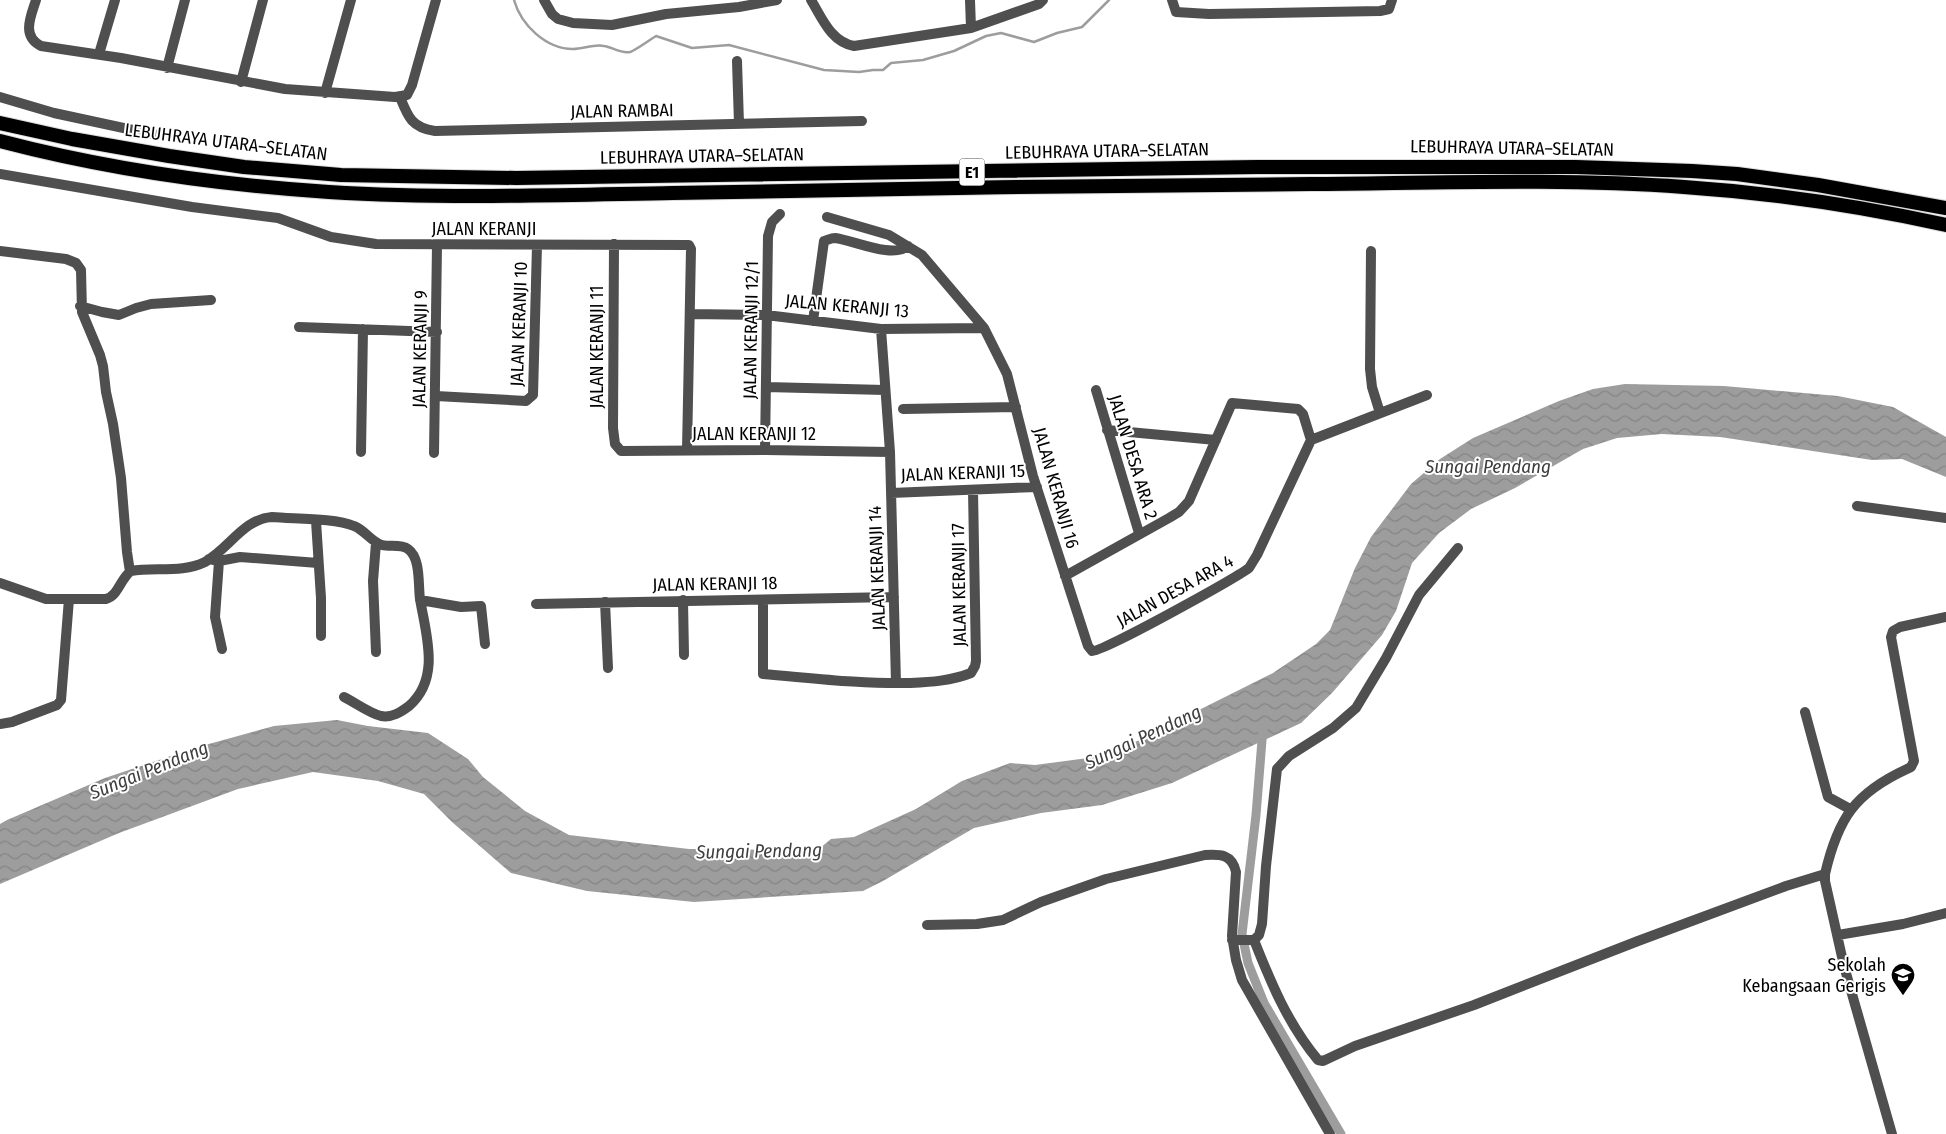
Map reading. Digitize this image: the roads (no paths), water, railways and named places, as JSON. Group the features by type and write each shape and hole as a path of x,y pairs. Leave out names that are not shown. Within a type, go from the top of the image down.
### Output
{"highway":[{"name":"LEBUHRAYA UTARA–SELATAN","path":"0,123 72,139 169,156 244,167 341,175 525,178 1257,167 1576,167 1737,174 1818,185 1946,208"},
{"name":"LEBUHRAYA UTARA–SELATAN","path":"0,141 69,157 188,177 336,192 542,195 1270,183 1520,182 1680,186 1756,193 1946,225"}],"street":[{"path":"36,0 29,34 34,42 41,46 99,54 241,82 325,93 400,97 407,94 412,85 436,0"},
{"path":"99,54 115,0"},
{"path":"167,68 185,0"},
{"path":"241,82 263,0"},
{"path":"325,93 351,0"},
{"path":"544,0 552,14 558,19 573,23 612,25 666,14 775,0"},
{"path":"812,0 834,37 845,44 854,46 971,28 1039,4 1043,0"},
{"path":"970,0 971,28"},
{"path":"1172,0 1176,12 1209,14 1380,12 1389,9 1392,0"},
{"path":"737,61 739,124"},
{"path":"0,97 54,113 156,135"},
{"name":"JALAN RAMBAI","path":"400,97 405,110 414,124 424,129 435,131 862,121"},
{"name":"JALAN KERANJI","path":"0,174 192,207 278,218 331,237 353,242 382,245 687,244 690,246 690,314"},
{"name":"JALAN KERANJI 12/1","path":"765,450 768,236 772,222 780,214"},
{"name":"JALAN KERANJI 16","path":"827,217 882,232 922,255 984,328 1007,374 1037,487 1088,646 1092,652 1098,652"},
{"path":"813,321 824,242 837,238 892,250 908,246"},
{"name":"JALAN KERANJI 11","path":"614,244 613,421 615,444 618,449"},
{"name":"JALAN KERANJI 9","path":"434,453 437,245"},
{"name":"JALAN KERANJI 10","path":"436,396 526,401 532,398 534,392 537,245"},
{"path":"1371,251 1370,368 1372,387 1380,413"},
{"path":"0,252 56,257 76,263 79,266 81,274 80,306 103,366 113,424 122,478 126,552 130,572"},
{"path":"80,306 119,315 151,304 211,300"},
{"path":"687,450 690,314"},
{"name":"JALAN KERANJI 13","path":"690,314 766,315 881,329 984,328"},
{"path":"299,327 437,332"},
{"name":"JALAN KERANJI 14","path":"881,329 890,452 896,683"},
{"path":"361,452 363,330"},
{"path":"766,387 885,390"},
{"name":"JALAN DESA ARA 2","path":"1096,390 1139,534"},
{"path":"1065,576 1169,518 1184,507 1232,403 1298,410 1303,414 1311,440 1427,395"},
{"path":"903,409 1016,407"},
{"path":"1107,430 1216,440"},
{"name":"JALAN DESA ARA 4","path":"1098,652 1249,568 1258,555 1311,440"},
{"name":"JALAN KERANJI 12","path":"618,449 621,451 765,450 890,452"},
{"name":"JALAN KERANJI 15","path":"891,493 1037,487"},
{"name":"JALAN KERANJI 17","path":"896,683 937,682 966,675 974,670 976,661 973,490"},
{"path":"1857,506 1946,518"},
{"path":"222,649 215,617 214,560 251,523 260,518 272,517 347,523 357,526 376,543 405,548 411,552 417,562 420,600 429,659 427,680 419,696 400,712 384,716 375,714 344,696"},
{"path":"316,520 321,598 321,636"},
{"path":"376,543 373,569 376,652"},
{"path":"1236,940 1253,940 1260,935 1277,769 1289,756 1333,728 1356,708 1386,658 1419,594 1458,548"},
{"path":"0,583 46,599 100,599 112,597 122,579 130,572 184,567 214,560 240,557 318,562"},
{"name":"JALAN KERANJI 18","path":"536,604 894,597"},
{"path":"0,724 12,722 57,705 61,700 69,599"},
{"path":"420,600 461,607 480,606 485,644"},
{"path":"683,600 684,655"},
{"path":"764,600 763,674 857,683 896,683"},
{"path":"605,602 608,668"},
{"path":"1892,1134 1852,995 1825,874 1840,828 1850,809 1872,788 1911,767 1914,761 1891,637 1893,631 1900,627 1946,616"},
{"path":"1805,712 1828,798 1850,809"},
{"path":"927,926 992,922 1012,917 1042,902 1106,879 1195,857 1221,855 1232,860 1236,872 1237,966 1249,995 1330,1134"},
{"path":"1253,940 1279,1001 1312,1052 1318,1060 1323,1061 1355,1046 1474,1005 1646,938 1786,886 1825,874"},
{"path":"1838,935 1903,924 1946,913"}],"water":[{"name":"Sungai Pendang","path":"1625,384 1724,386 1838,396 1893,407 1946,437 1946,477 1902,459 1872,460 1720,437 1662,434 1617,438 1583,449 1515,488 1471,509 1439,533 1412,563 1396,611 1382,635 1332,693 1301,723 1172,783 1102,805 1041,813 974,828 863,891 694,902 587,891 511,873 452,822 424,794 378,781 313,772 238,789 119,833 0,884 0,824 7,820 105,778 198,747 274,726 337,720 368,726 428,733 468,759 483,777 525,811 569,835 689,849 741,849 814,853 831,839 854,837 916,809 962,781 1010,763 1035,765 1088,758 1146,738 1273,673 1316,644 1330,630 1355,568 1371,537 1411,484 1440,459 1473,438 1559,401 1593,389"}],"waterway":[{"path":"514,0 522,18 536,34 553,45 563,48 577,49 600,46 630,52 656,36 692,48 729,45 824,70 859,72 883,70 891,63 923,60 954,51 986,36 1001,33 1034,42 1057,33 1082,27 1109,0"},
{"path":"1263,728 1256,815 1242,934 1248,963 1264,1003 1341,1134"}],"place":[{"name":"Sekolah Kebangsaan Gerigis","path":"1903,996"}]}
